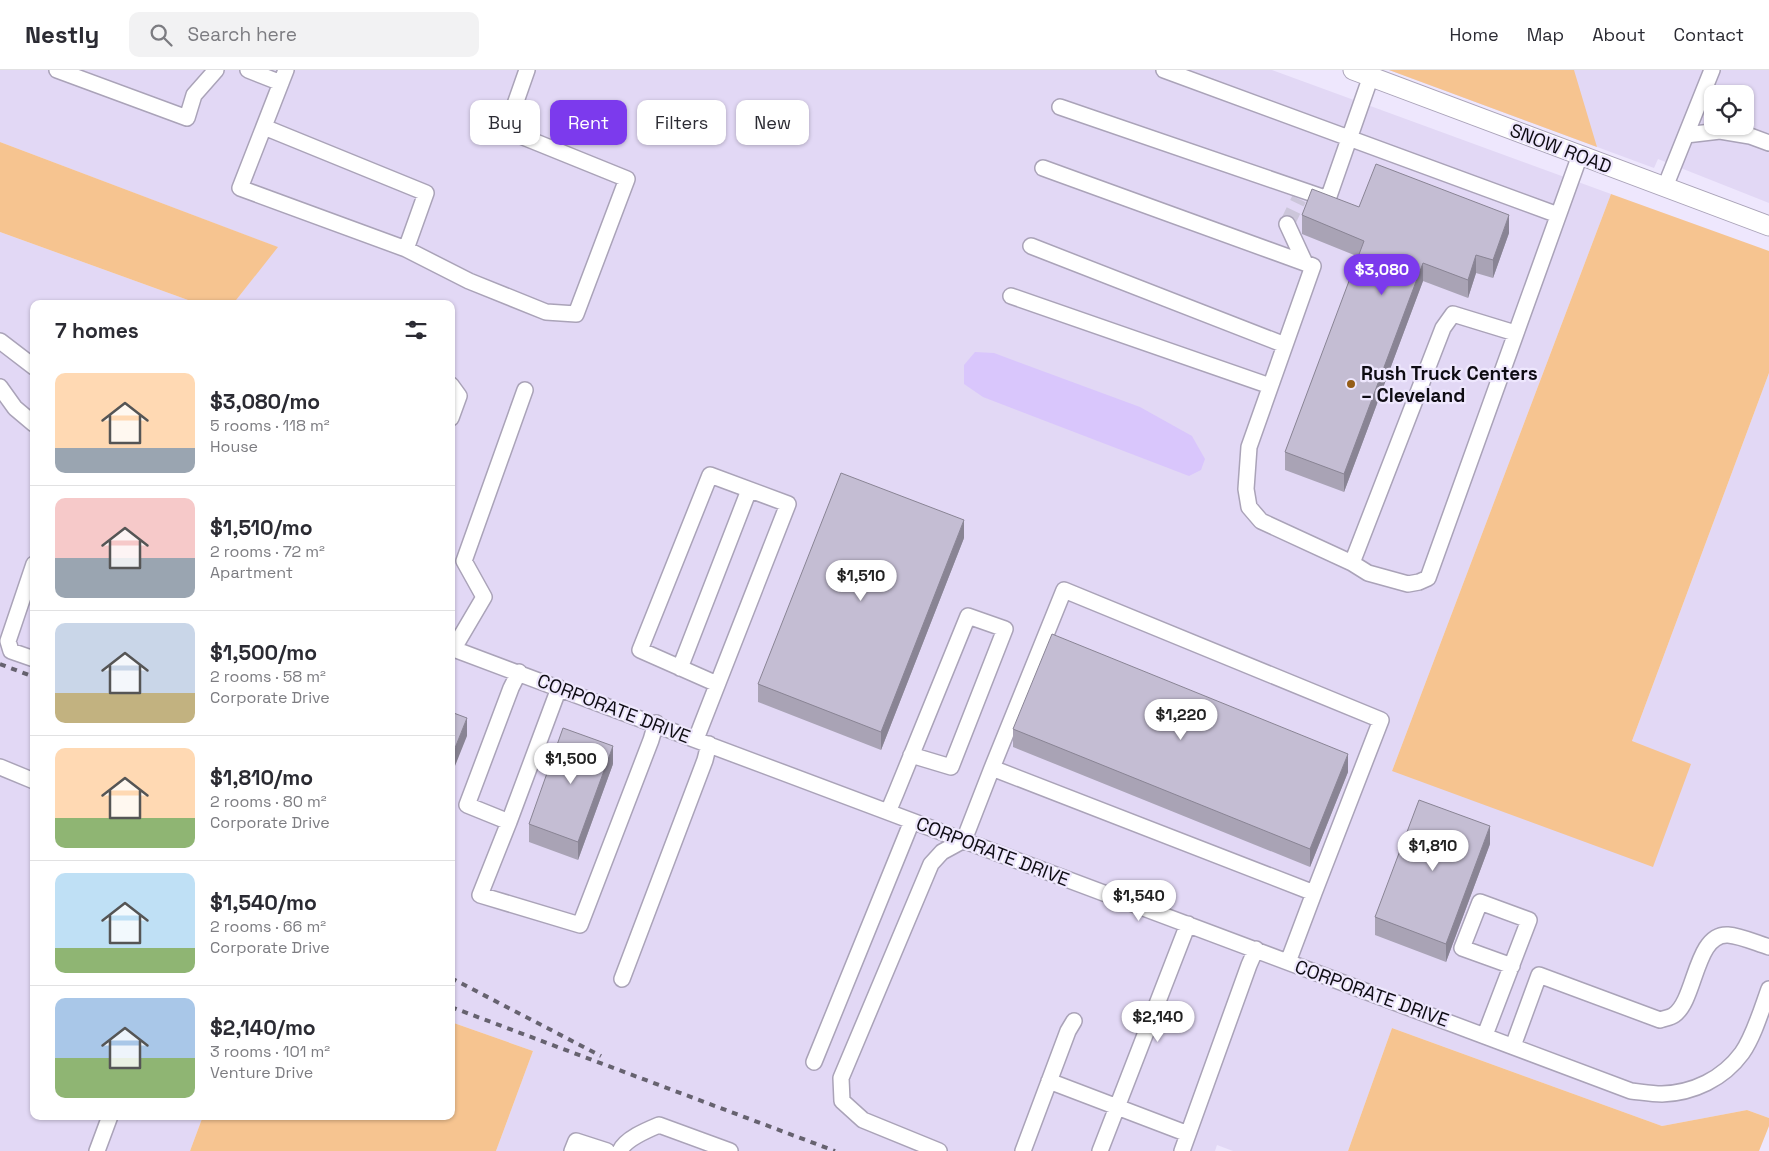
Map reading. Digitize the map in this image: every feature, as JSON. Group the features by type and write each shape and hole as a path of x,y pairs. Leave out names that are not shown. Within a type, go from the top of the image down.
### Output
{"main road":[{"name":"SNOW ROAD","path":"1362,73 1769,226"}],"street":[{"path":"57,70 187,118 194,96 216,70"},
{"path":"248,70 283,76 240,188 406,249 469,281 546,312 576,314 627,179 506,130 527,70"},
{"path":"1164,70 1558,214"},
{"path":"1665,187 1712,70"},
{"path":"1328,199 1349,137 1362,73"},
{"path":"1060,107 1328,199"},
{"path":"264,127 426,192 406,249"},
{"path":"1686,135 1720,131 1750,136 1769,143"},
{"path":"1042,168 1313,266 1249,447 1246,489 1249,507 1261,521 1352,563 1368,573 1408,584 1428,578 1580,155"},
{"path":"1299,199 1328,199"},
{"path":"1287,224 1305,263"},
{"path":"1032,246 1285,345"},
{"path":"1012,296 1270,386"},
{"path":"1352,563 1443,328 1454,314 1515,333"},
{"path":"0,340 30,364"},
{"path":"0,387 14,408 30,421"},
{"path":"455,390 459,396 455,407"},
{"path":"455,642 484,597 464,561 525,390"},
{"path":"622,979 705,760 702,742 717,684 788,504 710,475 640,650 717,684"},
{"path":"680,668 749,490"},
{"path":"30,576 8,641 11,651 30,658"},
{"path":"939,1151 863,1120 842,1101 841,1078 931,864 942,852 964,840 1064,590 1381,720 1288,962"},
{"path":"888,812 911,755 968,616 1005,629 951,767 911,755"},
{"name":"CORPORATE DRIVE","path":"455,648 1630,1091 1661,1094 1688,1090 1709,1083 1727,1070 1743,1052 1769,989"},
{"path":"509,822 467,805 511,688 519,672"},
{"path":"559,688 480,895 580,925 656,724"},
{"path":"0,767 30,779"},
{"path":"992,768 1314,893"},
{"path":"814,1062 912,821"},
{"path":"1485,1035 1512,966 1529,920 1480,902 1462,948 1512,966"},
{"path":"1100,1151 1188,924"},
{"path":"1513,1046 1539,975 1660,1020 1673,1016 1682,1008 1706,948 1714,938 1728,935 1769,947"},
{"path":"1182,1151 1256,949"},
{"path":"1023,1151 1068,1031 1074,1022"},
{"path":"1049,1081 1188,1134"},
{"path":"97,1151 109,1120"},
{"path":"620,1151 621,1147 642,1132 659,1125 730,1151"},
{"path":"574,1146 607,1151"}],"shaded area":[{"path":"0,70 1272,70 1611,194 1392,771 1632,741 1769,373 1769,1118 1747,1110 1662,1126 1392,1028 1348,1151 1233,1151 1217,1145 1215,1151 496,1151 533,1051 455,1023 455,300 236,300 277,247 0,142"},
{"path":"1389,70 1769,70 1769,203 1658,159 1654,168"},
{"path":"1389,70 1574,70 1597,147"},
{"path":"0,142 278,247 236,300 188,300 0,232"},
{"path":"1611,194 1769,251 1769,373 1632,741 1691,764 1653,867 1392,771"},
{"path":"0,232 188,300 30,300 30,1120 202,1120 190,1151 0,1151"},
{"path":"975,352 994,353 1140,407 1192,436 1205,459 1201,470 1189,476 983,397 964,384 964,365"},
{"path":"455,1023 533,1051 496,1151 190,1151 202,1120 455,1120"},
{"path":"1392,1028 1662,1126 1747,1110 1769,1118 1769,1126 1759,1151 1348,1151"}],"building":[{"name":"Rush Truck Centers – Cleveland","path":"1376,164 1509,215 1493,260 1476,255 1468,280 1423,263 1344,474 1285,452 1364,241 1302,215 1312,189 1359,207"},
{"path":"841,473 964,520 881,732 758,684"},
{"path":"1052,634 1348,754 1310,849 1013,729"},
{"path":"455,714 467,718 455,748"},
{"path":"563,728 613,746 578,842 529,824"},
{"path":"1419,800 1490,826 1446,944 1375,917"}],"tunnel":[{"path":"1287,224 1299,199"}],"railway":[{"path":"0,664 30,675"},
{"path":"455,980 601,1056"},
{"path":"455,1008 835,1151"}],"place":[{"name":"Rush Truck Centers – Cleveland","path":"1351,384"}]}
